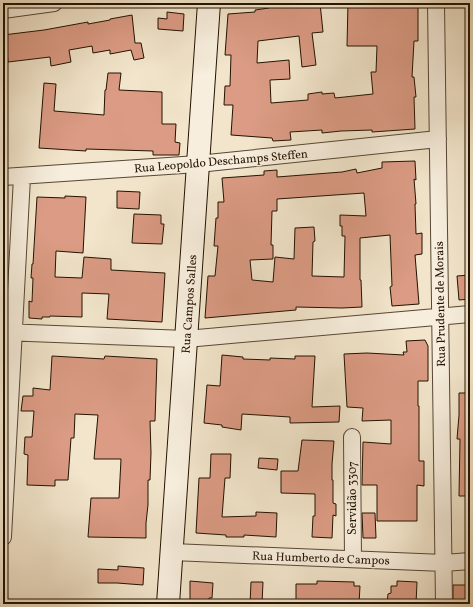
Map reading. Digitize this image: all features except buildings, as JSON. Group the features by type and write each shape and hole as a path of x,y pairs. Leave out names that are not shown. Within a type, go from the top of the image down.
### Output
{"main road":[{"name":"Rua Campos Salles","path":"168,604 209,3"}],"street":[{"path":"3,10 54,3"},
{"name":"Rua Prudente de Morais","path":"436,3 444,604"},
{"name":"Rua Leopoldo Deschamps Steffen","path":"3,178 198,164 438,140"},
{"path":"3,537 8,332 22,176"},
{"path":"8,332 186,339 470,314"},
{"name":"Servidão 3307","path":"352,437 352,559"},
{"name":"Rua Humberto de Campos","path":"172,552 444,563 470,561"}]}
